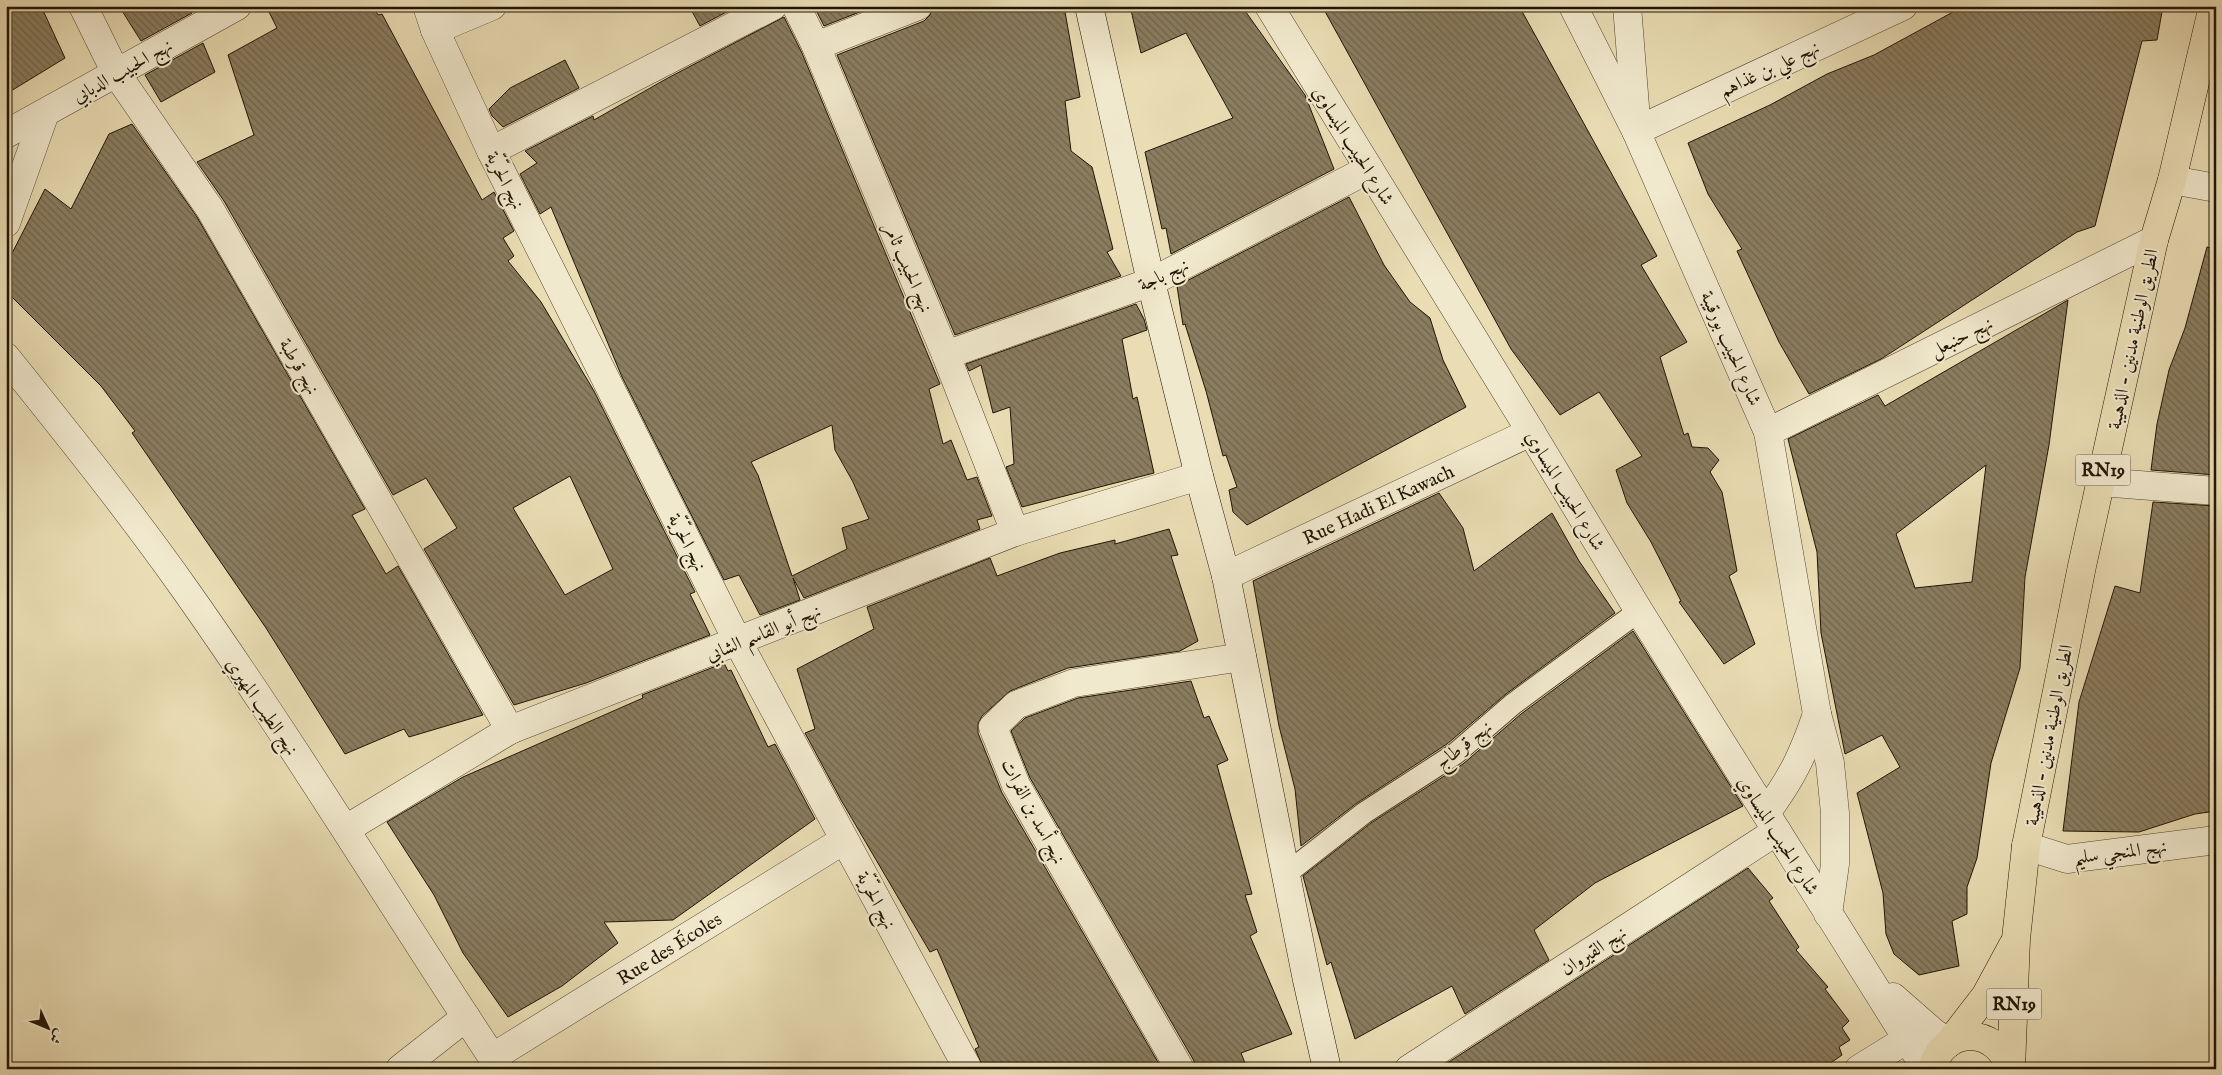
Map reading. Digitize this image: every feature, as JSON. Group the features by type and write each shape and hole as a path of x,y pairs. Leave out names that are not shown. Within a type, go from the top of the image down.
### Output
{"main road":[{"name":"الطريق الوطنية مدنين - الذهيبة","path":"2010,1069 2016,939 2026,846 2100,482 2154,240 2172,180 2213,6"},
{"name":"الطريق الوطنية مدنين - الذهيبة","path":"1949,1043 1986,995 2016,939"},
{"name":"RN19","path":"1932,1069 1936,1058 1949,1043 1959,1037 1971,1036 1983,1038 1993,1043 2002,1051 2010,1069"}],"street":[{"name":"نهج قرطبة","path":"83,6 116,73 210,209 510,730"},
{"name":"نهج الحبيب الدبابي","path":"6,134 237,6"},
{"path":"431,18 492,6"},
{"path":"492,151 773,6"},
{"name":"نهج الحبيب ثامر","path":"796,6 816,46 946,355 1015,532"},
{"path":"816,46 918,6"},
{"path":"1089,6 1151,282 1198,476 1226,576 1327,1069"},
{"name":"شارع الحبيب الميساوي","path":"1269,6 1639,611 1828,914 1909,1038 1926,1069"},
{"name":"شارع الحبيب بورقيبة","path":"1573,6 1636,131 1768,432 1817,714 1830,763 1836,813 1835,864 1828,914"},
{"path":"1628,6 1636,131"},
{"name":"نهج علي بن غذاهم","path":"1636,131 1903,6"},
{"name":"نهج الحرّيّة","path":"431,18 492,151 738,642 968,1069"},
{"path":"6,223 45,113"},
{"name":"نهج باجة","path":"946,355 1151,282 1369,169"},
{"path":"2172,180 2216,188"},
{"name":"نهج حنبعل","path":"1768,432 2154,240"},
{"name":"نهج الطيب المهيري","path":"6,357 92,464 184,589 346,829 497,1063"},
{"name":"Rue Hadi El Kawach","path":"1226,576 1531,432"},
{"name":"نهج أبو القاسم الشابي","path":"346,829 510,730 1015,532 1198,476"},
{"path":"2100,482 2216,490"},
{"name":"نهج أسد بن الفرات","path":"1180,1069 1016,785 993,727 1016,706 1074,683 1242,657"},
{"name":"شارع الحبيب بورقيبة","path":"1772,822 1805,749 1817,714"},
{"name":"نهج القيروان","path":"1409,1069 1772,822"},
{"name":"Rue des Écoles","path":"497,1063 844,840"},
{"name":"نهج المنجي سليم","path":"2026,846 2067,859 2216,840"},
{"name":"شارع الحبيب الميساوي","path":"1866,972 1933,1032 1949,1043"},
{"path":"400,1069 466,1017"},
{"path":"1859,1069 1909,1038"}],"lane":[{"name":"نهج قرطاج","path":"1286,874 1364,813 1455,754 1513,704 1639,611"}],"building":[{"path":"6,6 41,6 65,58 6,94"},
{"path":"119,6 189,6 192,13 141,41"},
{"path":"266,6 373,6 378,15 382,14 482,200 494,192 514,231 503,238 514,256 508,261 541,302 594,391 695,592 690,594 710,635 586,683 514,705 424,549 457,528 426,478 393,495 224,201 197,162 254,135 228,55 277,28","holes":["570,476 613,569 565,595 513,508"]},
{"path":"689,6 738,6 700,26"},
{"path":"814,6 875,6 824,26"},
{"path":"933,6 1064,6 1080,97 1065,101 1071,151 1092,167 1113,249 1107,252 1121,276 955,335 837,55 924,21 930,15"},
{"path":"1130,6 1248,6 1243,8 1305,95 1334,169 1171,254 1166,228 1162,229 1145,152 1233,118 1186,33 1141,53"},
{"path":"1322,6 1519,6 1657,256 1641,265 1687,342 1660,357 1684,435 1688,433 1692,447 1708,448 1719,460 1710,472 1722,492 1737,571 1729,576 1755,644 1724,664 1679,602 1681,601 1651,542 1627,503 1616,470 1642,456 1599,392 1560,415 1511,349"},
{"path":"1964,6 2163,6 2157,40 2142,41 2095,226 2077,232 1881,359 1809,394 1779,342 1737,251 1742,249 1708,194 1688,143 1770,105 1827,74 1874,55"},
{"path":"784,17 802,53 940,384 929,389 943,444 951,440 967,480 977,477 992,516 977,520 980,529 804,598 793,578 800,600 760,615 739,575 724,580 622,377 551,207 540,214 520,174 537,163 525,151 593,116 594,120 666,79","holes":["832,425 835,450 853,482 869,519 842,528 847,549 792,576 758,475 751,462"]},
{"path":"203,43 215,72 161,102 145,75"},
{"path":"565,60 579,88 503,127 492,116 489,109 510,88"},
{"path":"132,124 197,217 365,509 352,515 386,574 398,566 483,715 409,737 404,729 345,754 266,628 132,433 135,431 101,386 6,291 6,265 45,189 71,209 109,134"},
{"path":"1349,197 1384,265 1410,302 1430,318 1443,360 1466,407 1247,525 1233,512 1229,490 1237,487 1226,455 1223,456 1206,391 1185,324 1183,325 1177,286"},
{"path":"2207,247 2216,249 2216,475 2151,470 2157,424 2169,370 2185,328"},
{"path":"2068,300 2049,445 2025,577 2020,668 1991,763 1977,858 1967,887 1967,914 1952,921 1959,966 1919,975 1894,954 1886,934 1883,893 1857,793 1900,767 1882,735 1845,754 1821,633 1817,552 1788,439 1878,395 1885,406","holes":["1986,465 1972,582 1915,588 1896,534"]},
{"path":"1136,304 1144,319 1147,330 1122,339 1133,399 1137,397 1154,473 1022,507 1006,467 1014,464 1010,407 993,413 981,365 969,371 966,364"},
{"path":"1439,493 1463,528 1474,571 1552,513 1579,561 1615,613 1506,694 1447,744 1357,803 1301,846 1295,789 1279,726 1253,581"},
{"path":"2153,502 2216,506 2216,811 2195,814 2139,832 2063,831 2079,702 2115,586 2140,593"},
{"path":"1169,529 1178,555 1171,556 1198,641 1180,651 1068,668 1010,691 982,716 978,724 978,733 1002,793 1162,1069 984,1069 975,1049 979,1047 937,949 930,952 841,800 805,733 815,729 797,669 874,629 867,607 990,558 997,576 1060,553 1115,540 1115,544"},
{"path":"1633,631 1743,806 1595,883 1534,930 1549,960 1465,1014 1452,986 1355,1039 1331,962 1327,965 1303,876 1371,823 1463,764 1521,714"},
{"path":"724,663 728,671 731,670 768,747 775,744 815,819 673,920 604,922 618,943 562,986 508,1017 463,953 434,895 387,822 463,777 643,698 642,695"},
{"path":"1191,681 1204,718 1209,716 1228,760 1217,765 1252,894 1245,895 1257,932 1250,936 1292,1034 1241,1053 1245,1063 1224,1069 1196,1069 1194,1061 1030,778 1011,731 1025,718 1078,698"},
{"path":"1748,868 1773,898 1769,901 1799,947 1796,950 1828,987 1825,989 1849,1021 1842,1028 1850,1040 1839,1047 1842,1055 1822,1069 1438,1069"}]}
